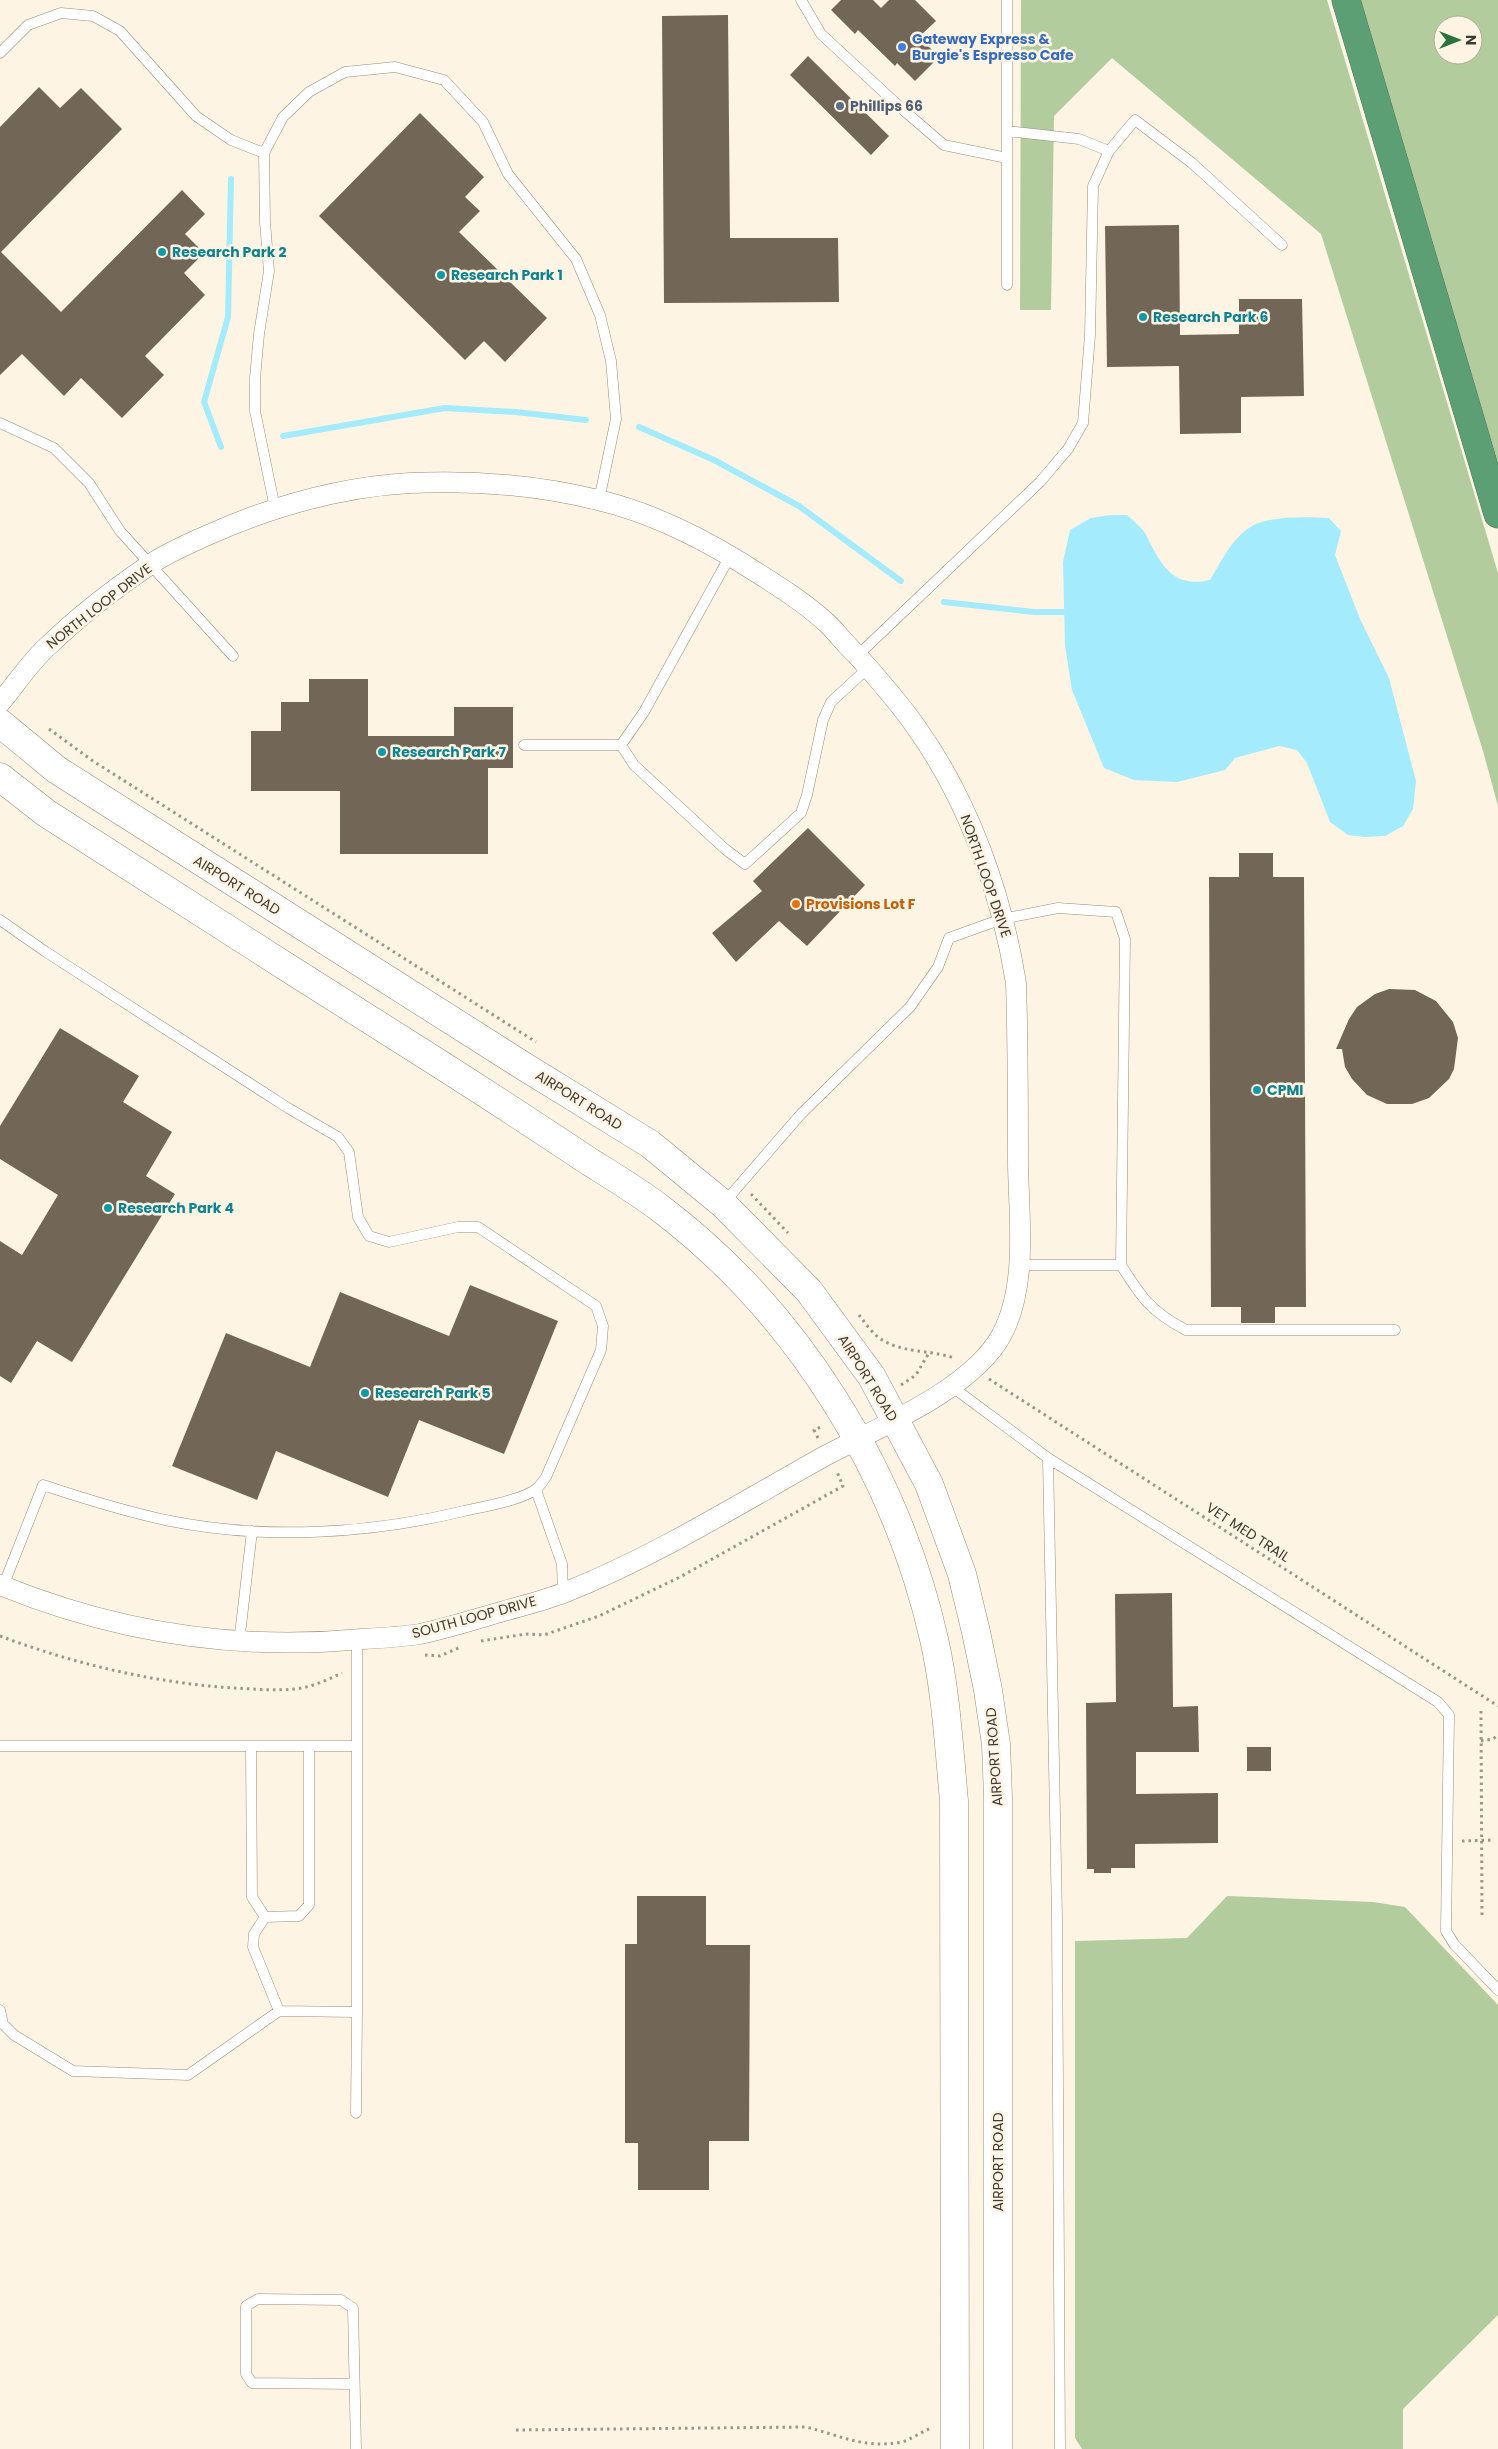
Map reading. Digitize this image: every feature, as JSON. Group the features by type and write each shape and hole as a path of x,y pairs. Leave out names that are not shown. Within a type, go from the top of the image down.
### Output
{"highway":[{"path":"1346,0 1498,514"}],"main road":[{"name":"AIRPORT ROAD","path":"0,723 65,775 525,1067 650,1144 723,1204 809,1291 872,1377 929,1484 962,1574 988,1690 996,1744 998,1797 998,2449"},
{"path":"0,777 46,813 518,1114 662,1209 723,1264 766,1309 807,1361 858,1439 904,1541 919,1585 934,1640 949,1746 954,1811 955,2449"}],"street":[{"name":"NORTH LOOP DRIVE","path":"0,703 46,647 150,564 227,526 275,508 327,494 386,484 440,482 496,484 599,500 647,515 697,537 730,556 806,606 830,626 863,662 918,729 947,778 971,827 1002,919 1011,952 1016,983 1019,1265 1010,1317 988,1356 975,1370 895,1420 858,1439"},
{"name":"SOUTH LOOP DRIVE","path":"1,1588 63,1609 117,1624 182,1636 239,1642 304,1643 418,1634 563,1593 624,1567 858,1439"}],"lane":[{"path":"801,0 821,34 944,145 1007,158"},
{"path":"1007,0 1007,285"},
{"path":"0,53 28,25 61,13 93,16 120,31 196,116 231,140 264,153"},
{"path":"275,508 255,411 255,378 259,334 269,271 265,222 264,153 284,117 309,92 345,72 395,67 444,80 483,122 508,174 576,259 600,315 611,361 616,419 599,500"},
{"path":"622,745 634,765 725,850 745,864 801,812 807,795 823,720 831,702 863,662 1040,482 1068,449 1083,423 1090,335 1094,186 1109,150 1134,120 1192,163 1282,246"},
{"path":"1007,131 1079,139 1109,150"},
{"path":"0,423 54,448 89,483 120,531 233,656"},
{"path":"622,745 644,712 730,556"},
{"path":"524,745 622,745"},
{"path":"723,1204 801,1114 910,1007 938,967 949,938 1002,919 1058,908 1116,912 1125,939 1121,1264 1142,1298 1170,1322 1186,1330 1395,1330"},
{"path":"0,920 96,985 288,1108 338,1137 349,1152 358,1218 369,1236 389,1242 458,1227 478,1227 596,1306 603,1326 601,1350 546,1478 536,1490 505,1501 433,1519 337,1531 252,1531 172,1521 102,1505 42,1485 1,1588"},
{"path":"1019,1265 1121,1264"},
{"path":"951,1386 1048,1458 1438,1702 1449,1715 1449,1841 1446,1931 1454,1944 1498,1990"},
{"path":"1048,1458 1057,1917 1060,2449"},
{"path":"536,1490 562,1564 563,1593"},
{"path":"239,1642 252,1531"},
{"path":"356,2113 357,1640"},
{"path":"0,1746 357,1746"},
{"path":"251,1746 252,1897 265,1917"},
{"path":"265,1917 299,1916 309,1905 309,1746"},
{"path":"265,1917 254,1934 253,1948 279,2011"},
{"path":"0,2010 3,2024 14,2035 73,2072 188,2075 279,2011 357,2012"},
{"path":"354,2384 252,2383 246,2374 246,2306 258,2299 341,2300 353,2308 356,2449"}],"path":[{"path":"45,726 93,761 540,1046"},
{"path":"748,1192 792,1237"},
{"path":"856,1311 874,1333 884,1341 915,1350 930,1351 958,1360"},
{"path":"902,1385 916,1375 930,1351"},
{"name":"VET MED TRAIL","path":"986,1377 1498,1706"},
{"path":"820,1441 814,1430 826,1424"},
{"path":"549,1634 599,1616 639,1598 844,1486 834,1466"},
{"path":"1481,1711 1482,1915"},
{"path":"1481,1741 1492,1739 1498,1735"},
{"path":"1449,1841 1492,1840"},
{"path":"516,2430 806,2427 827,2432 853,2444 871,2446 903,2441 922,2431 940,2427"}],"green space":[{"path":"1021,0 1327,0 1498,573 1498,806 1483,751 1321,234 1112,58 1054,116 1051,310 1020,310"},
{"path":"1358,0 1498,0 1498,462 1361,16"},
{"path":"1227,1896 1373,1902 1405,1907 1498,2005 1498,2315 1403,2409 1403,2449 1082,2449 1075,2438 1075,1941 1187,1938"}],"water":[{"path":"1127,515 1145,532 1157,556 1169,572 1186,581 1197,582 1210,580 1237,539 1249,528 1257,524 1288,518 1329,518 1341,531 1335,555 1360,619 1389,678 1416,781 1413,809 1403,826 1385,836 1365,837 1348,835 1330,822 1307,763 1297,750 1279,746 1235,758 1225,770 1177,782 1134,780 1104,768 1072,690 1065,646 1063,562 1070,530 1091,518"}],"building":[{"name":"Gateway Express & Burgie's Espresso Cafe","path":"841,0 873,0 881,8 889,0 915,0 936,21 919,37 939,57 915,81 897,63 895,66 858,30 855,34 831,10"},
{"path":"728,15 730,238 838,238 839,302 664,303 662,16"},
{"name":"Phillips 66","path":"808,56 889,136 871,155 790,75"},
{"name":"Research Park 2","path":"39,87 60,108 81,88 122,129 1,252 61,312 182,190 205,214 185,234 204,253 184,273 205,295 145,356 164,375 122,418 81,378 64,396 22,354 0,375 0,127"},
{"name":"Research Park 1","path":"420,113 484,177 465,197 480,211 459,232 547,318 505,362 484,341 465,360 319,216"},
{"name":"Research Park 6","path":"1179,225 1180,335 1239,334 1239,299 1302,299 1304,396 1241,397 1241,433 1180,434 1179,366 1107,367 1105,226"},
{"name":"Research Park 7","path":"309,679 368,679 368,736 454,736 454,707 513,707 513,768 488,768 488,854 340,854 340,791 251,791 251,731 281,731 281,702 309,702"},
{"name":"Provisions Lot F","path":"808,828 865,885 807,946 779,921 736,962 712,933 762,891 753,881"},
{"name":"CPMI","path":"1239,853 1273,853 1273,877 1304,877 1306,1307 1275,1307 1275,1323 1241,1323 1241,1307 1211,1307 1209,877 1239,877"},
{"path":"1389,989 1415,990 1436,1001 1453,1022 1458,1038 1454,1069 1449,1079 1429,1098 1412,1104 1387,1104 1367,1095 1352,1079 1345,1067 1342,1049 1336,1049 1349,1019 1357,1007 1375,994"},
{"name":"Research Park 4","path":"60,1028 139,1076 123,1102 172,1132 146,1176 175,1194 72,1362 37,1341 11,1383 0,1376 0,1241 22,1255 58,1195 0,1159 0,1126"},
{"name":"Research Park 5","path":"470,1285 558,1321 504,1454 419,1420 388,1497 276,1451 257,1500 172,1466 226,1333 310,1367 340,1292 449,1336"},
{"path":"1172,1593 1173,1707 1198,1706 1199,1752 1136,1752 1136,1794 1218,1793 1218,1843 1135,1844 1135,1868 1111,1868 1111,1873 1094,1873 1094,1869 1087,1869 1086,1703 1116,1702 1115,1594"},
{"path":"1247,1747 1271,1747 1271,1771 1247,1771"},
{"path":"637,1896 706,1896 706,1945 750,1945 749,2141 709,2141 709,2190 638,2190 638,2143 625,2143 625,1944 637,1944"}],"waterway":[{"path":"221,447 204,402 228,317 231,179"},
{"path":"283,436 445,408 516,412 586,420"},
{"path":"639,427 714,460 799,506 901,581"},
{"path":"944,602 1034,612 1064,612"}],"place":[{"name":"Gateway Express & Burgie's Espresso Cafe","path":"902,47"},
{"name":"Phillips 66","path":"840,106"},
{"name":"Research Park 2","path":"162,252"},
{"name":"Research Park 1","path":"441,275"},
{"name":"Research Park 6","path":"1143,317"},
{"name":"Research Park 7","path":"382,752"},
{"name":"Provisions Lot F","path":"796,904"},
{"name":"CPMI","path":"1257,1090"},
{"name":"Research Park 4","path":"108,1208"},
{"name":"Research Park 5","path":"365,1393"}]}
